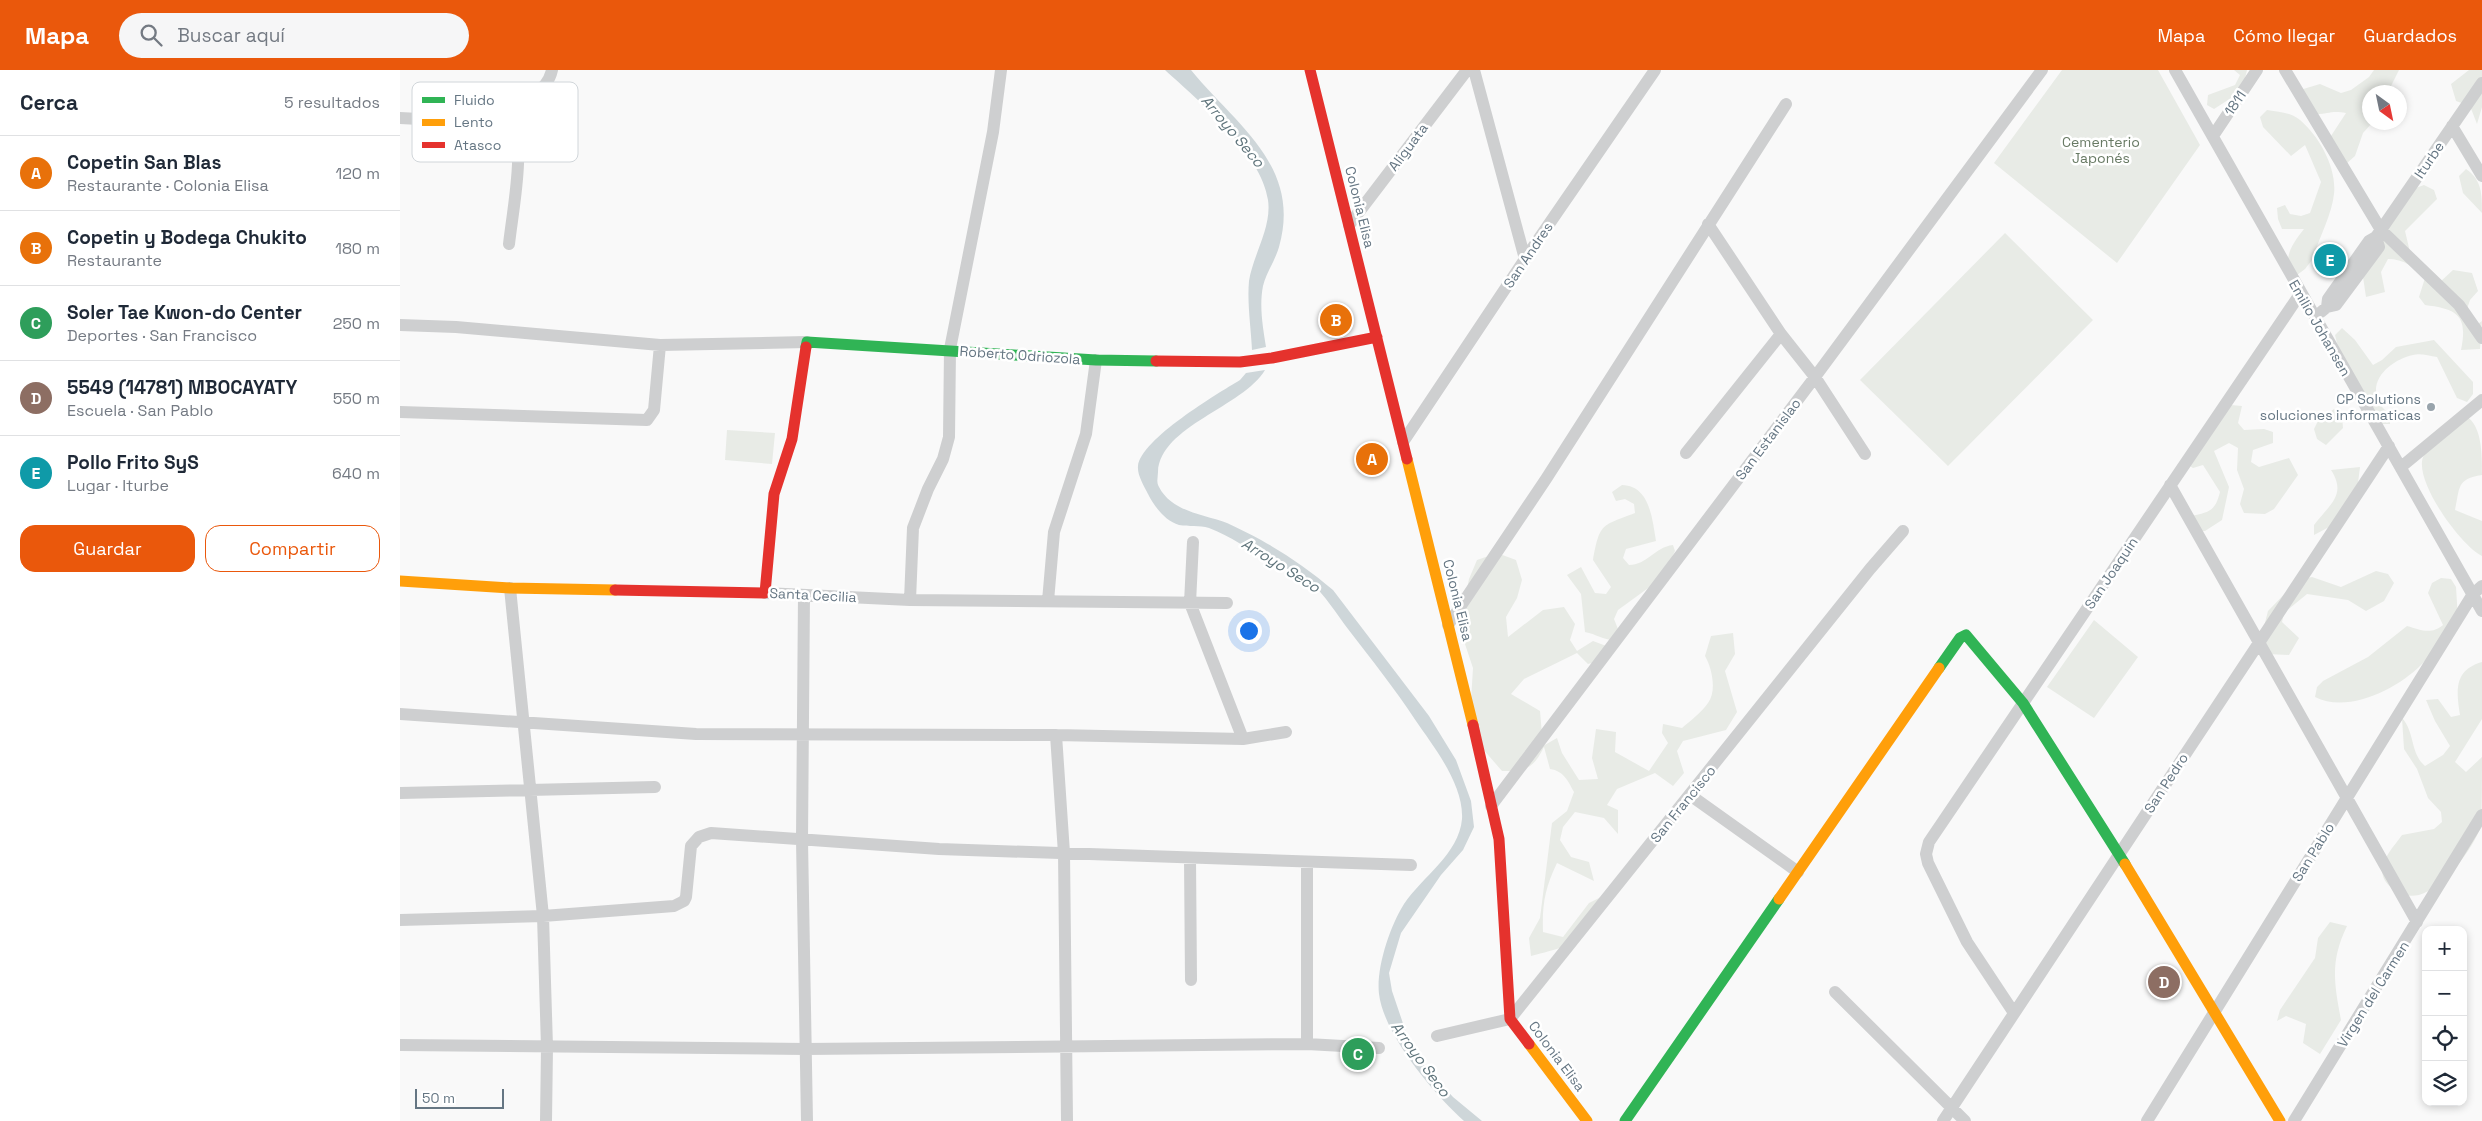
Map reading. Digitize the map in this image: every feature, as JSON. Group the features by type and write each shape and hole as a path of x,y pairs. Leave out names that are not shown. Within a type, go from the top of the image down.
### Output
{"street":[{"path":"548,82 552,70"},
{"path":"910,600 913,528 928,489 943,459 949,436 950,349 993,132 1001,70"},
{"name":"Colonia Elisa","path":"1310,70 1486,776 1499,839 1510,1019 1587,1121"},
{"name":"Aliguata","path":"1349,225 1467,70"},
{"path":"1474,70 1525,259"},
{"name":"San Andres","path":"1403,442 1525,259 1655,70"},
{"name":"San Estanislao","path":"1491,806 1815,377 2042,70"},
{"name":"Emilio Johansen","path":"2175,70 2300,294 2401,467 2477,590 2482,611"},
{"name":"1811","path":"2213,136 2257,70"},
{"path":"2284,70 2379,233 2459,305 2482,338"},
{"name":"Iturbe","path":"2314,318 2327,307 2336,305 2379,246 2379,233 2482,83"},
{"path":"1448,625 1552,471 1786,104"},
{"path":"2452,126 2482,176"},
{"path":"509,244 518,162"},
{"path":"1708,224 1781,334 1815,377 1865,454"},
{"name":"San Joaquin","path":"2014,1013 1967,942 1928,863 1926,854 1929,842 2300,294"},
{"name":"Roberto Odriozola","path":"400,325 456,327 660,346 807,342 950,349 1096,360 1240,362 1272,358 1377,337"},
{"path":"1686,453 1781,334"},
{"path":"765,593 774,494 792,439 807,342"},
{"path":"400,412 647,420 654,410 660,346"},
{"path":"1048,601 1054,532 1086,434 1096,360"},
{"path":"2401,467 2482,400"},
{"name":"San Pedro","path":"1943,1121 2389,446"},
{"path":"2170,485 2417,922"},
{"name":"San Francisco","path":"1510,1019 1870,568 1903,531"},
{"path":"1193,542 1190,603 1243,738"},
{"name":"Santa Cecilia","path":"400,581 510,588 765,593 910,600 1227,603"},
{"path":"510,588 543,916 547,1046 546,1121"},
{"name":"San Pablo","path":"2146,1121 2477,590"},
{"path":"804,595 802,840 807,1121"},
{"path":"1625,1121 1962,637 1968,636 2022,704 2119,854 2280,1121"},
{"path":"400,714 524,724 696,734 1056,735 1243,738 1286,732"},
{"path":"1056,735 1064,853 1067,1121"},
{"path":"400,793 655,787"},
{"path":"1690,795 1798,872"},
{"name":"Virgen del Carmen","path":"2294,1121 2482,815"},
{"path":"400,920 543,916 667,908 680,903 686,897 691,846 702,835 711,833 802,840 1064,853 1307,863 1411,865"},
{"path":"1190,858 1191,980"},
{"path":"1307,863 1307,1044"},
{"path":"1835,992 1965,1121"},
{"path":"1437,1036 1510,1019"},
{"path":"400,1045 1066,1048 1307,1044 1379,1048"}],"green space":[{"name":"Cementerio Japonés","path":"2062,70 2158,70 2200,145 2117,263 1994,163"},
{"path":"2234,70 2247,70 2242,91 2214,109 2207,105 2208,95 2235,85 2240,75"},
{"path":"2374,70 2399,70 2392,85 2362,85 2362,130 2366,130 2355,156 2347,163 2329,139 2346,113 2313,114 2300,90 2320,84 2341,93 2351,90 2369,77"},
{"path":"2469,70 2482,70 2482,107 2477,124 2470,106 2456,101 2451,84"},
{"path":"2267,110 2292,115 2300,120 2320,144 2330,163 2333,174 2333,202 2325,227 2312,260 2305,269 2293,278 2288,265 2288,259 2292,246 2304,229 2282,229 2278,219 2277,208 2285,205 2290,214 2301,216 2310,213 2321,182 2305,145 2291,156 2263,127 2260,117"},
{"path":"2466,169 2475,178 2480,188 2482,213 2463,193 2459,176"},
{"path":"2424,185 2434,190 2437,199 2405,231 2410,252 2439,283 2453,270 2472,273 2478,291 2470,300 2467,309 2478,324 2482,321 2480,349 2461,350 2463,329 2458,316 2446,309 2425,305 2419,297 2425,278 2417,270 2404,262 2388,259 2381,272 2385,292 2366,297 2363,277 2405,192"},
{"path":"2005,233 2093,320 1948,466 1860,380"},
{"path":"2342,328 2355,340 2373,365 2382,360 2396,347 2434,340 2473,382 2473,394 2467,402 2457,398 2437,357 2419,354 2405,357 2390,366 2379,378 2376,394 2381,406 2390,414 2390,424 2378,424 2340,355 2335,335"},
{"path":"2231,405 2242,406 2238,423 2244,430 2264,429 2273,432 2273,443 2253,450 2251,462 2259,467 2289,458 2298,475 2274,509 2265,514 2244,513 2240,504 2244,489 2237,470 2238,448 2229,443 2214,451 2229,487 2222,520 2205,531 2193,532 2191,516 2210,510 2216,504 2220,492 2203,465 2193,468 2185,463"},
{"path":"2334,409 2342,416 2343,428 2326,445 2317,439 2314,429 2318,421"},
{"path":"2466,416 2475,426 2478,433 2482,475 2463,482 2459,490 2455,510 2482,521 2482,556 2462,539 2440,510 2431,494 2422,466 2424,455 2427,451"},
{"path":"727,430 775,433 772,464 725,460"},
{"path":"2360,467 2358,483 2331,526 2314,535 2314,525 2331,505 2337,493 2336,479 2331,470"},
{"path":"1622,485 1639,491 1644,497 1651,513 1656,541 1626,549 1623,558 1629,565 1641,562 1667,546 1673,545 1675,551 1662,578 1618,610 1614,619 1618,629 1614,640 1585,632 1581,594 1567,575 1581,567 1595,593 1606,594 1611,587 1593,560 1600,532 1609,524 1635,513 1634,504 1625,499 1616,501 1612,492"},
{"path":"1497,553 1516,560 1522,580 1517,598 1506,617 1508,637 1543,610 1564,607 1575,624 1570,640 1577,651 1593,641 1609,647 1607,659 1588,664 1577,653 1524,679 1511,694 1540,711 1543,746 1557,738 1562,753 1579,780 1598,779 1592,758 1596,729 1616,732 1615,752 1649,771 1668,743 1662,733 1663,724 1682,728 1703,710 1711,698 1713,686 1710,667 1705,656 1711,636 1733,633 1735,654 1725,671 1737,712 1726,730 1683,741 1677,751 1684,773 1673,786 1655,773 1617,789 1607,805 1618,810 1618,834 1604,818 1575,812 1563,827 1560,840 1571,857 1589,862 1594,881 1557,863 1545,896 1543,932 1563,937 1589,903 1607,894 1593,922 1580,938 1562,947 1531,956 1529,938 1540,918 1552,823 1567,811 1574,792 1562,774 1550,769 1544,747 1536,760 1528,767 1502,771 1469,733 1473,668 1459,626 1469,579 1477,560"},
{"path":"2376,571 2388,574 2394,583 2384,601 2366,611 2348,600 2307,594 2284,613 2282,622 2299,638 2289,655 2267,654 2259,646 2268,611 2293,585 2302,579 2312,577 2341,587"},
{"path":"2441,578 2451,579 2456,587 2458,619 2436,649 2421,665 2399,683 2357,701 2342,703 2315,697 2317,687 2323,681 2368,657 2407,626 2430,631 2443,625 2428,593 2432,583"},
{"path":"2094,620 2138,657 2094,718 2047,687"},
{"path":"2482,662 2482,719 2455,762 2466,772 2482,757 2481,826 2464,856 2438,884 2429,891 2416,896 2402,894 2393,889 2383,876 2382,869 2387,855 2402,835 2434,829 2442,822 2441,812 2428,798 2417,769 2404,749 2402,718 2409,730 2417,755 2425,766 2443,755 2450,746 2435,721 2426,700 2438,699 2451,717 2460,715 2459,682 2466,670"},
{"path":"2330,922 2347,926 2338,950 2335,972 2341,1020 2320,1054 2303,1043 2306,1024 2286,1016 2277,1021 2280,1010 2315,958 2318,938"}],"water":[{"name":"Arroyo Seco","path":"1165,70 1191,70 1245,129 1273,170 1281,193 1284,218 1279,247 1263,286 1261,301 1266,347 1252,350 1248,298 1251,271 1267,220 1268,200 1263,182 1254,164 1227,129"},
{"name":"Arroyo Seco","path":"1265,370 1254,383 1239,395 1187,429 1172,442 1162,456 1158,472 1158,485 1172,502 1180,507 1227,523 1261,540 1298,563 1333,590 1429,716 1456,760 1471,801 1474,827 1463,850 1441,875 1401,933 1389,973 1392,991 1410,1044 1427,1069 1453,1097 1482,1121 1464,1121 1425,1080 1400,1045 1390,1027 1379,994 1380,972 1385,947 1399,913 1412,894 1447,854 1459,832 1462,819 1461,806 1458,793 1447,767 1391,686 1330,604 1310,582 1217,531 1205,527 1179,525 1169,520 1153,503 1139,473 1138,466 1142,455 1166,431 1198,406 1240,380 1246,373"}],"traffic: fast":[{"path":"806,347 807,342 1096,360 1156,361"},
{"path":"1939,668 1960,638 1966,635 2023,703 2125,864"},
{"path":"1625,1121 1779,899"}],"traffic: slow":[{"path":"1407,459 1473,725"},
{"path":"400,581 510,588 615,590"},
{"path":"1779,899 1939,668"},
{"path":"2125,864 2280,1121"},
{"path":"1529,1044 1587,1121"}],"traffic: jam":[{"path":"1310,70 1407,459"},
{"path":"1156,361 1240,362 1272,358 1377,337"},
{"path":"615,590 765,593 774,494 792,439 806,347"},
{"path":"1473,725 1499,839 1510,1019 1529,1044"}],"place":[{"name":"Pollo Frito SyS","path":"2330,260"},
{"name":"Copetin y Bodega Chukito","path":"1336,320"},
{"name":"CP Solutions soluciones informaticas","path":"2431,407"},
{"name":"Copetin San Blas","path":"1372,459"},
{"name":"5549 (14781) MBOCAYATY","path":"2164,982"},
{"name":"Soler Tae Kwon-do Center","path":"1358,1054"}]}
